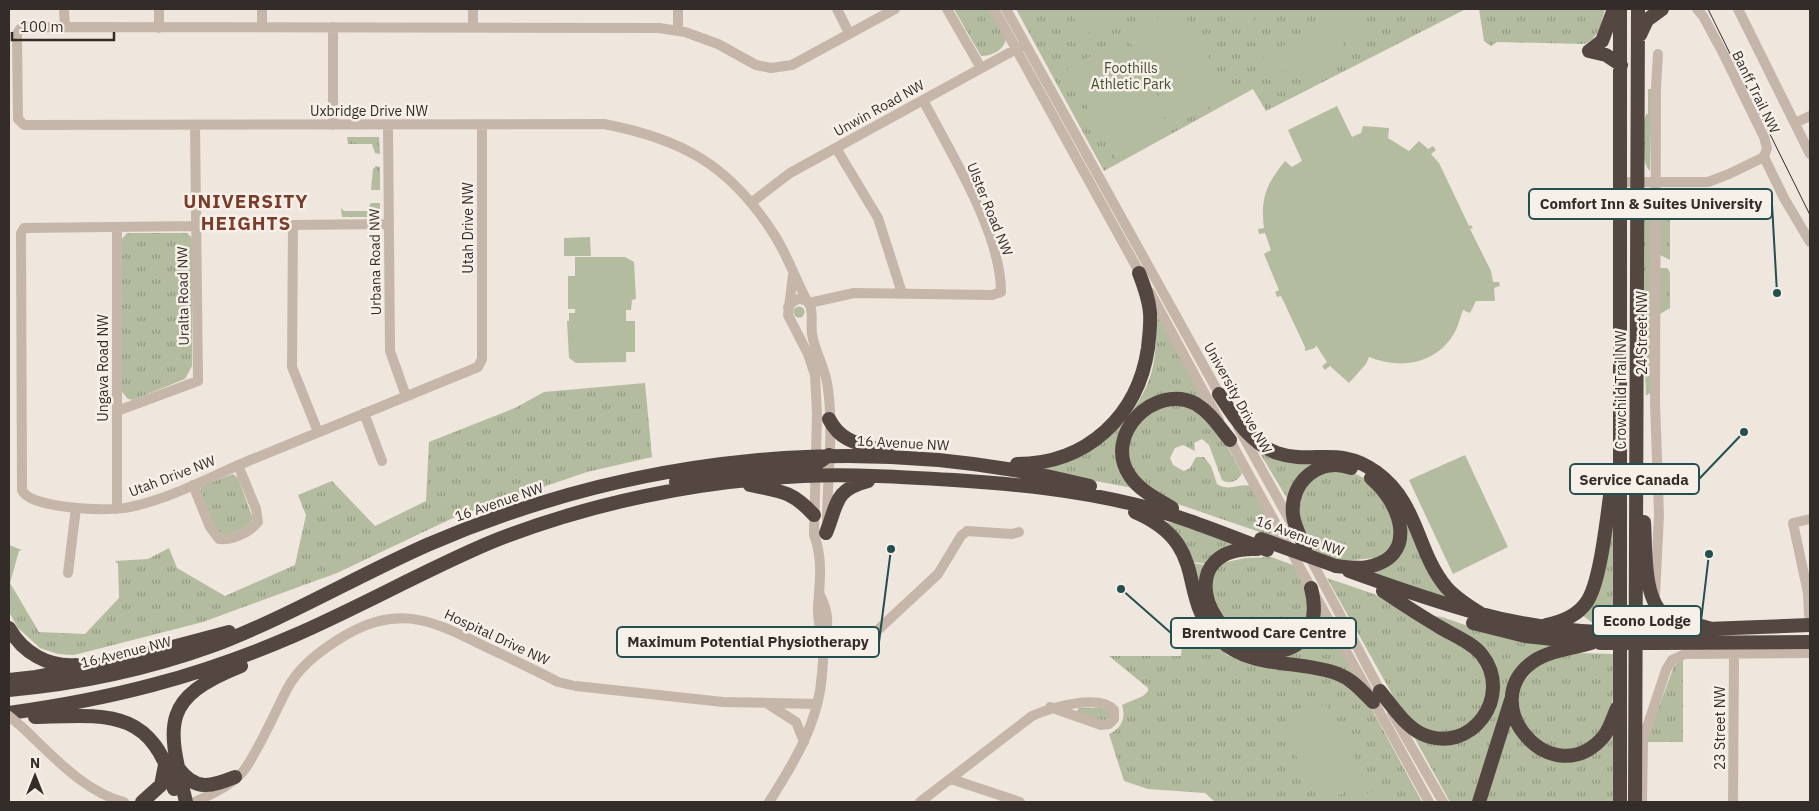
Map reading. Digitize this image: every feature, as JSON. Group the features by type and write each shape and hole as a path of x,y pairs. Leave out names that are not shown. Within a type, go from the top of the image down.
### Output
{"highway":[{"path":"1614,9 1602,42 1589,52 1606,56 1621,66"},
{"name":"Crowchild Trail NW","path":"1620,9 1620,802"},
{"name":"Crowchild Trail NW","path":"1635,802 1634,640 1637,425 1638,9"},
{"path":"1638,38 1647,20 1662,9"},
{"path":"996,466 1042,463 1071,454 1109,428 1123,411 1141,377 1149,339 1151,315 1147,293 1139,273"},
{"path":"1219,394 1252,437 1274,452 1289,456 1344,456 1364,464 1384,478 1400,494 1445,586 1458,599 1486,617"},
{"path":"1172,508 1146,492 1127,470 1124,460 1124,444 1126,433 1136,416 1144,409 1165,400 1185,400 1205,410 1230,440"},
{"path":"829,419 838,434 844,438 903,458"},
{"path":"1637,425 1650,594 1660,611 1678,621 1711,628"},
{"path":"1533,626 1548,625 1573,616 1586,604 1591,594 1597,576 1615,464 1620,452"},
{"name":"16 Avenue NW","path":"9,690 118,673 212,646 428,545 576,493 687,468 820,466 903,458 996,466 1082,484 1172,508 1339,571 1486,617 1597,639"},
{"path":"1305,548 1293,516 1293,503 1303,479 1317,468 1327,465 1347,467 1364,474 1383,490 1395,507 1401,523 1398,544 1391,555 1373,565 1339,571"},
{"path":"488,543 544,514 629,491 714,475 820,466"},
{"name":"16 Avenue NW","path":"9,716 159,684 217,666 358,607 488,543 541,524 652,495 820,466 887,476 1013,484 1102,497 1264,544"},
{"path":"826,533 838,501 846,489 852,485 887,476"},
{"path":"724,484 749,484 790,494 799,499 814,515"},
{"path":"1102,497 1151,519 1176,540 1188,563 1197,599 1208,625 1231,650 1260,660 1317,668 1340,675 1377,696 1410,726 1422,734 1437,739 1462,736 1484,720 1492,703 1494,689 1491,672 1481,654 1383,592"},
{"path":"1264,544 1234,550 1217,559 1210,567 1205,582 1206,598 1212,614 1226,631 1256,649 1270,652 1292,648 1307,634 1314,616 1315,605 1311,588"},
{"name":"16 Avenue NW","path":"1339,571 1383,592 1494,629 1525,636 1597,639 1653,637 1810,642"},
{"path":"186,802 172,734 180,704 193,691 232,670 327,628 358,607"},
{"name":"16 Avenue NW","path":"1653,637 1711,628 1810,620"},
{"path":"9,680 36,677 116,662 217,634 255,627"},
{"path":"9,628 27,650 50,663 69,665 116,662"},
{"path":"1479,802 1518,678 1533,662 1542,657 1597,639"},
{"path":"1512,696 1515,720 1523,735 1535,747 1563,755 1576,753 1592,746 1604,735 1619,703"},
{"path":"9,716 85,715 111,717 146,734 165,761 177,802"},
{"path":"142,802 161,785 165,761"},
{"path":"178,768 190,781 203,785 211,785 235,777"}],"street":[{"path":"64,9 64,27 632,27 678,30 718,44 756,65 771,68 792,65 895,9"},
{"path":"159,9 159,28"},
{"path":"262,9 262,27"},
{"path":"473,9 473,27"},
{"path":"678,9 678,30"},
{"path":"837,9 850,33"},
{"path":"947,9 981,68"},
{"name":"University Drive NW","path":"994,9 1311,588 1443,802"},
{"name":"University Drive NW","path":"1006,9 1305,548 1429,802"},
{"name":"Banff Trail NW","path":"1697,9 1703,16 1764,137 1767,148 1764,157 1784,198 1810,242"},
{"path":"1738,9 1810,154"},
{"name":"Uxbridge Drive NW","path":"64,27 26,27 20,29 17,34 18,119 24,125 604,124 657,136 706,160 734,183 775,236 808,302"},
{"path":"333,27 333,125"},
{"name":"Unwin Road NW","path":"751,203 790,173 1025,44"},
{"name":"24 Street NW","path":"1658,54 1655,403 1659,515 1655,594 1660,611"},
{"name":"Ulster Road NW","path":"808,302 854,293 992,295 1001,292 998,262 986,229 958,167 923,100"},
{"path":"1795,124 1810,116"},
{"name":"Utah Drive NW","path":"196,226 28,226 21,233 22,490 28,497 76,508 117,509 139,505 193,486 238,465 478,367 482,359 482,124"},
{"name":"Uralta Road NW","path":"117,411 198,381 195,125"},
{"name":"Urbana Road NW","path":"388,125 390,351 406,396"},
{"path":"836,148 878,218 902,293"},
{"path":"1621,182 1708,182 1764,157"},
{"path":"318,432 292,367 293,225 388,224"},
{"name":"Ungava Road NW","path":"117,226 117,509"},
{"path":"769,802 804,742 817,704 822,674 823,642 827,630 827,608 820,596 820,550 826,533 815,375 808,354 788,315 793,274"},
{"path":"788,307 796,300 808,302 812,310 812,335 825,371 829,419 820,466 814,515 814,535 820,550"},
{"path":"791,321 802,324 811,317"},
{"path":"364,413 382,461"},
{"path":"193,486 210,527 219,539 226,540 252,530 258,522 256,509 238,465"},
{"path":"68,573 76,508"},
{"path":"1810,519 1793,523 1808,593 1810,620"},
{"path":"823,642 867,640 938,574 961,536 967,530 1012,534 1018,532"},
{"name":"Hospital Drive NW","path":"194,802 222,788 244,770 298,672 316,655 340,639 383,620 414,618 442,625 558,682 574,686 668,698 767,704 817,704"},
{"name":"23 Street NW","path":"1733,802 1734,653"},
{"path":"1642,802 1642,744 1644,733 1669,664 1676,657 1685,654 1810,653"},
{"path":"920,802 1032,716 1050,707 1061,704 1104,703 1114,710 1114,720 1109,724 1101,725 1050,707"},
{"path":"767,704 796,722 804,742"},
{"path":"9,716 72,773 96,790 124,802"},
{"path":"951,779 1020,802"},
{"path":"774,802 777,791"}],"green space":[{"path":"954,9 989,9 1006,39 1003,46 993,54 981,56"},
{"name":"Foothills Athletic Park","path":"1016,9 1466,9 1266,111 1253,89 1104,171"},
{"path":"1069,9 1132,9 1083,36"},
{"path":"1175,9 1182,9 1230,96 1175,125 1126,35"},
{"path":"1237,9 1248,9 1273,51 1337,17 1335,9 1361,9 1371,27 1360,33 1362,37 1353,42 1348,34 1345,43 1335,58 1329,64 1313,72 1295,73 1278,71 1272,74"},
{"path":"1479,9 1605,9 1601,25 1596,34 1589,42 1584,44 1497,42 1491,46 1484,41"},
{"path":"1121,40 1171,130 1117,160 1067,69"},
{"path":"1648,89 1652,89 1650,171 1644,160 1642,143 1645,118 1647,113 1648,115"},
{"path":"1337,106 1352,137 1361,133 1363,126 1389,128 1388,138 1409,151 1419,141 1428,149 1433,146 1436,150 1431,154 1439,163 1469,226 1471,225 1473,228 1470,229 1491,271 1493,282 1499,282 1500,286 1494,288 1495,301 1476,301 1470,313 1463,310 1454,334 1440,350 1431,356 1412,363 1390,363 1369,357 1366,364 1349,383 1330,366 1325,370 1322,366 1327,362 1316,345 1315,348 1305,351 1305,347 1281,296 1277,297 1275,292 1279,290 1264,254 1271,250 1265,233 1259,234 1258,229 1264,228 1264,199 1269,184 1285,161 1292,167 1302,161 1288,130"},
{"path":"347,137 379,137 380,154 375,153 372,144 348,144"},
{"path":"376,166 380,167 380,190 371,190 373,169"},
{"path":"1643,197 1651,197 1651,392 1646,396 1643,318"},
{"path":"371,203 380,203 380,214 376,217 342,217 341,208 344,211 367,211"},
{"path":"1670,209 1670,260 1660,255 1660,210"},
{"path":"127,233 187,233 192,238 192,366 185,379 133,400 128,399 122,392 122,239"},
{"path":"590,237 591,256 564,256 564,238"},
{"path":"575,257 625,257 634,262 636,299 632,300 631,310 626,310 626,321 635,321 635,352 626,352 626,362 576,363 569,358 567,321 569,321 569,313 575,313 575,309 568,309 568,276 575,276"},
{"path":"1660,268 1667,268 1670,273 1670,308 1660,314"},
{"path":"799,306 805,312 799,318 793,312"},
{"path":"1158,317 1211,409 1174,395 1123,430 1133,488 1036,470 1086,453 1110,435 1131,413 1151,374"},
{"path":"645,383 652,457 587,472 455,517 337,573 203,622 74,655 58,654 40,648 18,628 9,612 9,545 22,550 19,551 10,583 39,632 85,634 119,598 118,564 115,561 148,559 169,548 177,568 225,596 295,565 306,515 298,495 332,481 375,526 426,501 429,442 515,408 544,392"},
{"path":"1174,402 1211,418 1242,473 1234,481 1222,480 1209,445 1202,439 1194,443 1195,451 1183,445 1175,448 1170,458 1173,465 1184,471 1190,468 1196,457 1204,457 1211,466 1217,484 1226,487 1251,486 1280,539 1175,503 1140,483 1127,454 1136,420"},
{"path":"1255,445 1283,457 1294,459 1337,459 1351,461 1367,468 1381,478 1393,491 1402,506 1433,570 1451,599 1437,597 1362,571 1389,561 1403,538 1403,517 1394,497 1379,480 1359,468 1337,462 1316,466 1298,480 1288,500"},
{"path":"1465,455 1508,547 1453,574 1409,480"},
{"path":"1326,470 1354,473 1370,481 1398,524 1390,548 1374,560 1373,558 1344,561 1312,551 1300,520 1297,495 1303,486"},
{"path":"233,474 238,478 253,519 249,526 225,536 216,532 200,491 201,486"},
{"path":"1613,494 1613,622 1591,622 1581,614"},
{"path":"1165,522 1175,523 1242,545 1207,564 1193,562"},
{"path":"1271,557 1293,565 1306,588 1311,605 1304,633 1283,647 1252,643 1221,619 1209,577 1222,563 1245,558"},
{"path":"1193,563 1205,565 1202,596 1213,620 1226,635 1243,646 1261,653 1279,654 1296,649 1310,636 1321,615 1360,683 1334,667 1253,653 1235,646 1220,636 1208,619 1195,579"},
{"path":"1327,578 1374,594 1471,649 1488,673 1485,710 1454,734 1420,729 1397,703"},
{"path":"1432,616 1442,617 1471,627 1561,646 1532,656 1478,802 1450,802 1414,737 1471,734 1495,672"},
{"path":"1182,646 1218,646 1227,655 1251,665 1326,675 1341,680 1368,702 1422,802 1215,802 1205,793 1148,789 1124,781 1109,734 1117,729 1122,722 1122,705 1143,696 1148,691 1148,688 1109,656 1181,656"},
{"path":"1574,653 1615,654 1612,711 1597,738 1569,751 1541,745 1517,714 1520,686 1540,662"},
{"path":"1683,658 1683,742 1646,742 1674,666"},
{"path":"1326,704 1366,781 1326,802 1320,802 1281,727"},
{"path":"1079,708 1105,708 1110,712 1109,719 1103,721 1076,712"},
{"path":"1509,718 1516,734 1521,740 1533,750 1556,760 1614,732 1614,802 1485,802"},
{"path":"1387,784 1392,785 1401,802 1351,802"}],"tram line":[{"path":"1708,9 1810,215"}],"place":[{"name":"Comfort Inn & Suites University","path":"1777,293"},
{"name":"Service Canada","path":"1744,432"},
{"name":"Maximum Potential Physiotherapy","path":"891,549"},
{"name":"Econo Lodge","path":"1709,554"},
{"name":"Brentwood Care Centre","path":"1121,589"}],"district":[{"name":"UNIVERSITY HEIGHTS","path":"246,212"}]}
